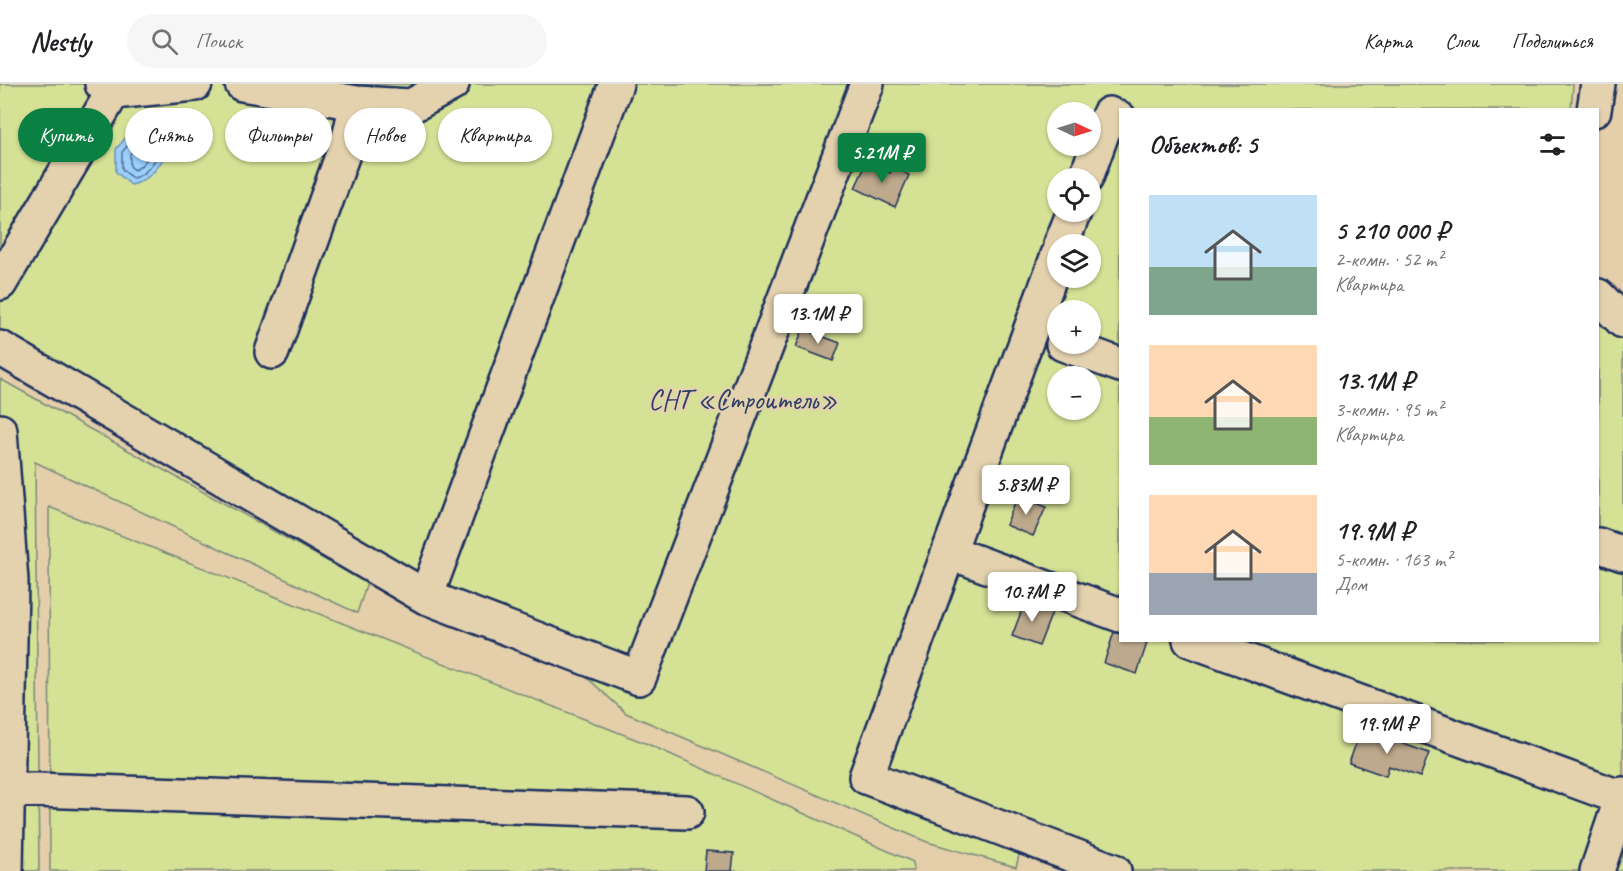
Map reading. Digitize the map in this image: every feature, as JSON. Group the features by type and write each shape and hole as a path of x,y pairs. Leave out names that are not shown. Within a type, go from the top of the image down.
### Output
{"street":[{"path":"0,283 108,88 195,84"},
{"path":"242,84 357,103 411,106 452,84"},
{"path":"426,597 616,84"},
{"path":"0,348 426,597 639,678 867,84"},
{"path":"1594,108 1598,84"},
{"path":"272,352 350,134 357,103"},
{"path":"1090,168 1109,114 1119,119"},
{"path":"1052,288 1044,336 949,552 866,777 1114,871"},
{"path":"1599,297 1623,321"},
{"path":"1091,354 1119,365"},
{"path":"0,431 11,581 6,871"},
{"path":"1599,545 1623,554"},
{"path":"949,552 1119,615"},
{"path":"1196,642 1622,796 1597,871"},
{"path":"7,789 687,812"}],"green space":[{"name":"СНТ «Строитель»","path":"0,84 1573,84 1571,108 1119,108 1119,642 1599,642 1599,302 1623,329 1623,871 1078,871 1020,852 1016,867 927,842 626,713 572,664 414,603 0,368"},
{"path":"0,379 367,583 357,613 35,462 39,871 0,871"},
{"path":"49,507 645,743 913,862 913,871 50,871"}],"water":[{"path":"125,138 125,162 161,162 148,176 131,185 116,172 116,149"}],"building":[{"path":"867,162 890,173 893,167 909,175 895,207 855,188"},
{"path":"803,329 840,343 833,361 796,347"},
{"path":"1018,495 1046,507 1033,536 1006,525"},
{"path":"1026,599 1053,610 1039,646 1012,636"},
{"path":"1114,632 1119,634 1119,642 1147,643 1137,674 1104,663"},
{"path":"1361,729 1429,753 1420,777 1389,766 1386,776 1349,763"},
{"path":"706,851 734,853 732,871 704,871"}]}
